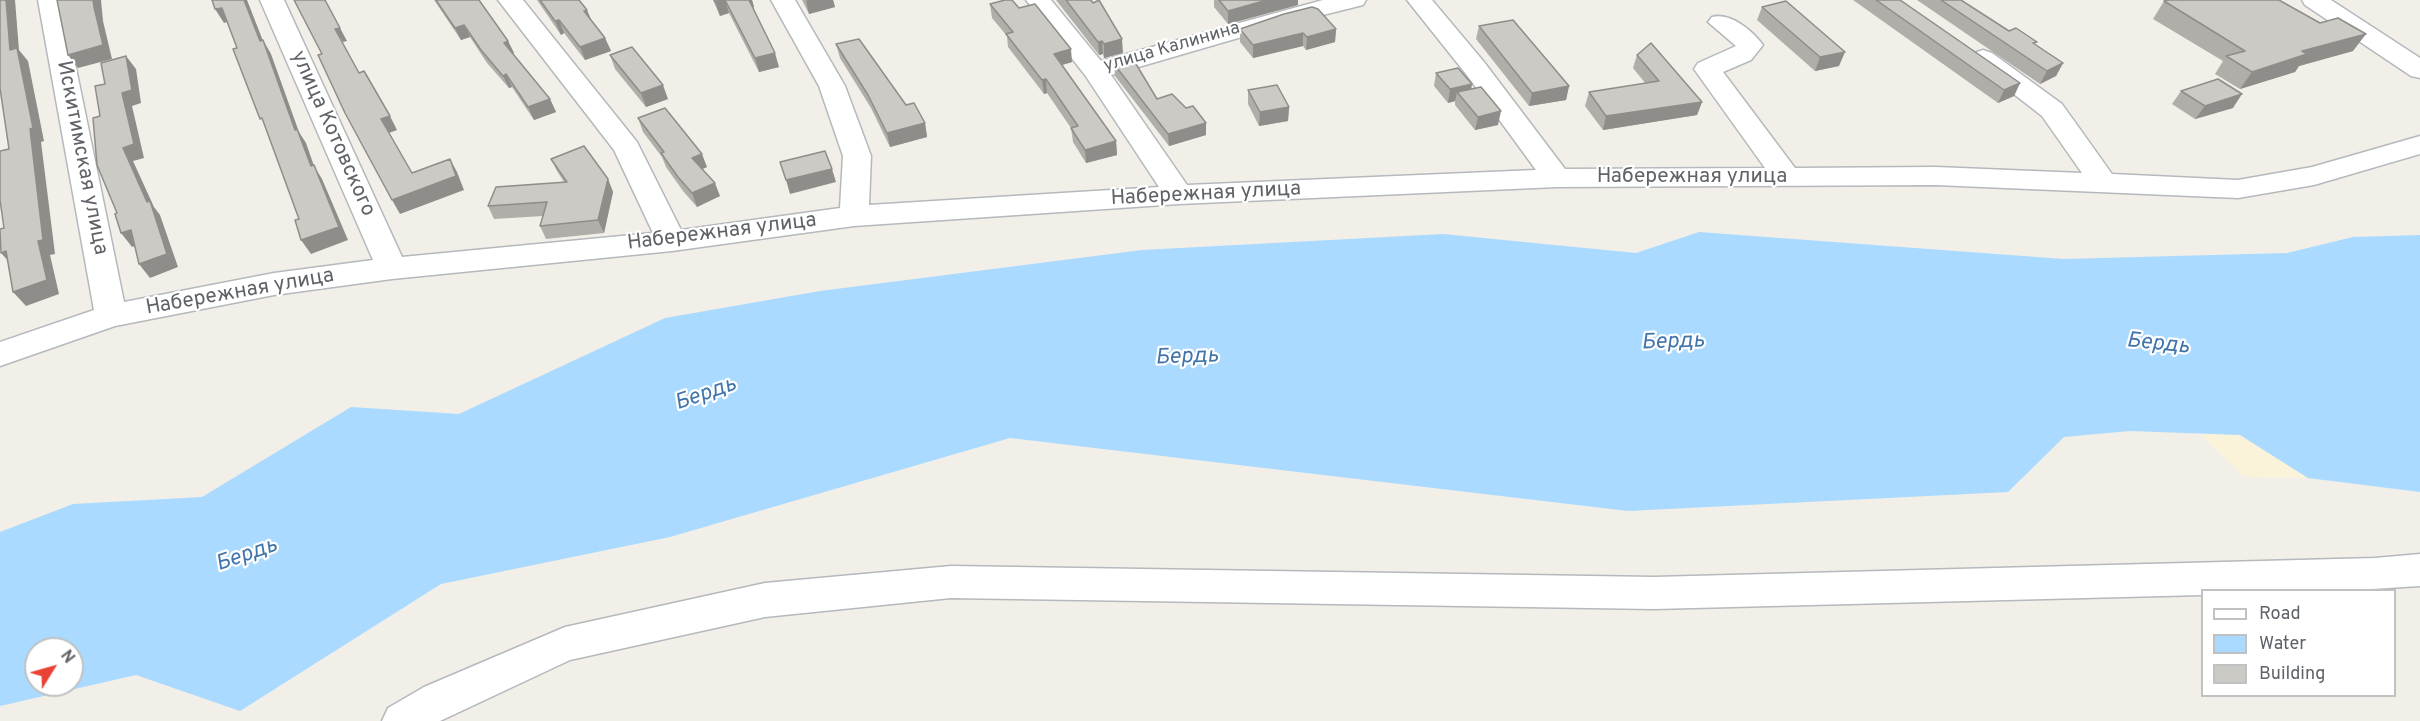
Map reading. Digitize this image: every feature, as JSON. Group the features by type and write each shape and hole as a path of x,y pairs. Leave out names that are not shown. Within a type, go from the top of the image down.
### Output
{"street":[{"name":"Искитимская улица","path":"50,0 111,316"},
{"name":"улица Котовского","path":"272,0 392,268"},
{"path":"510,0 627,148 672,241"},
{"path":"783,0 832,86 857,156 854,216"},
{"path":"1038,0 1095,71 1179,195"},
{"path":"1255,0 1275,18"},
{"name":"улица Калинина","path":"1095,71 1275,18 1354,0"},
{"path":"1419,0 1482,77 1557,178"},
{"path":"2314,0 2420,70"},
{"path":"1721,22 1750,45 1742,55 1707,69 1787,177"},
{"path":"1964,44 2008,75 2052,111 2104,184"},
{"name":"Набережная улица","path":"0,354 111,316 274,284 392,268 672,241 854,216 1179,195 1557,178 1936,176 2238,189 2314,176 2420,145"},
{"path":"403,721 438,700 565,644 765,600 951,582 1654,593 2374,574 2420,570"}],"sand":[{"path":"2199,433 2240,435 2308,478 2244,477"}],"water":[{"name":"Бердь","path":"1699,232 2064,259 2287,253 2353,237 2420,235 2420,492 2308,478 2240,435 2130,431 2064,437 2008,492 1628,511 1010,438 670,537 441,584 240,711 136,675 84,687 84,637 24,637 24,697 39,697 0,706 0,532 73,504 202,497 351,407 459,414 665,318 820,291 1142,250 1443,234 1636,253"}],"building":[{"path":"0,0 6,0 10,50 17,48 33,128 30,129 43,240 38,241 47,280 13,292 6,251 1,253 0,229 4,228 0,200 0,151 9,149 0,88"},
{"path":"57,0 93,0 103,45 68,55"},
{"path":"212,0 244,0 260,41 263,40 295,130 297,129 311,166 314,165 339,227 301,240 295,220 299,219 262,118 260,119 233,49 237,48 222,8 215,9"},
{"path":"294,0 325,0 340,28 335,29 359,73 364,71 390,116 381,119 412,173 450,159 456,176 392,200 345,113 318,55 322,54"},
{"path":"436,0 479,0 508,41 504,43 550,99 528,107 506,74 503,76 464,25 455,28"},
{"path":"540,0 579,0 587,10 584,11 605,38 580,47 559,20 555,21"},
{"path":"725,0 749,0 775,53 755,58"},
{"path":"1012,0 1019,8 1035,4 1071,49 1054,54 1116,141 1085,150 1071,128 1078,126 1046,79 1042,80 1006,34 1013,32 990,4"},
{"path":"1066,0 1091,0 1093,3 1099,0 1122,39 1104,44 1102,41 1098,42"},
{"path":"1219,0 1267,0 1228,11"},
{"path":"1876,0 1900,0 2020,83 2004,90"},
{"path":"1941,0 1961,0 2009,31 2016,28 2037,42 2033,43 2063,63 2047,71"},
{"path":"2279,0 2320,23 2338,18 2366,34 2302,51 2307,54 2252,72 2226,56 2245,51 2164,1"},
{"path":"1786,1 1845,52 1820,57 1762,7"},
{"path":"1312,7 1318,9 1336,29 1307,37 1303,33 1253,45 1240,29 1284,14"},
{"path":"1513,20 1569,86 1532,93 1479,26"},
{"path":"859,39 906,105 914,103 925,123 887,133 868,95 836,44"},
{"path":"1651,43 1702,102 1606,116 1589,92 1659,81 1637,55"},
{"path":"632,47 663,85 641,93 610,55"},
{"path":"126,56 132,90 122,93 134,144 123,148 147,202 150,201 167,254 139,264 131,230 121,233 115,214 117,213 97,165 93,118 100,116 95,86 105,84 101,63"},
{"path":"1133,59 1157,99 1172,94 1186,108 1193,106 1206,123 1168,134 1114,64"},
{"path":"1458,68 1472,84 1450,89 1436,73"},
{"path":"2218,79 2242,94 2205,106 2181,91"},
{"path":"1277,85 1289,107 1260,112 1248,90"},
{"path":"1481,87 1501,111 1478,117 1457,92"},
{"path":"665,108 702,154 692,158 715,183 692,193 678,177 661,153 664,152 638,118"},
{"path":"584,146 608,179 598,220 540,226 547,202 488,206 496,187 567,182 551,159"},
{"path":"825,151 832,169 786,180 780,162"}]}
